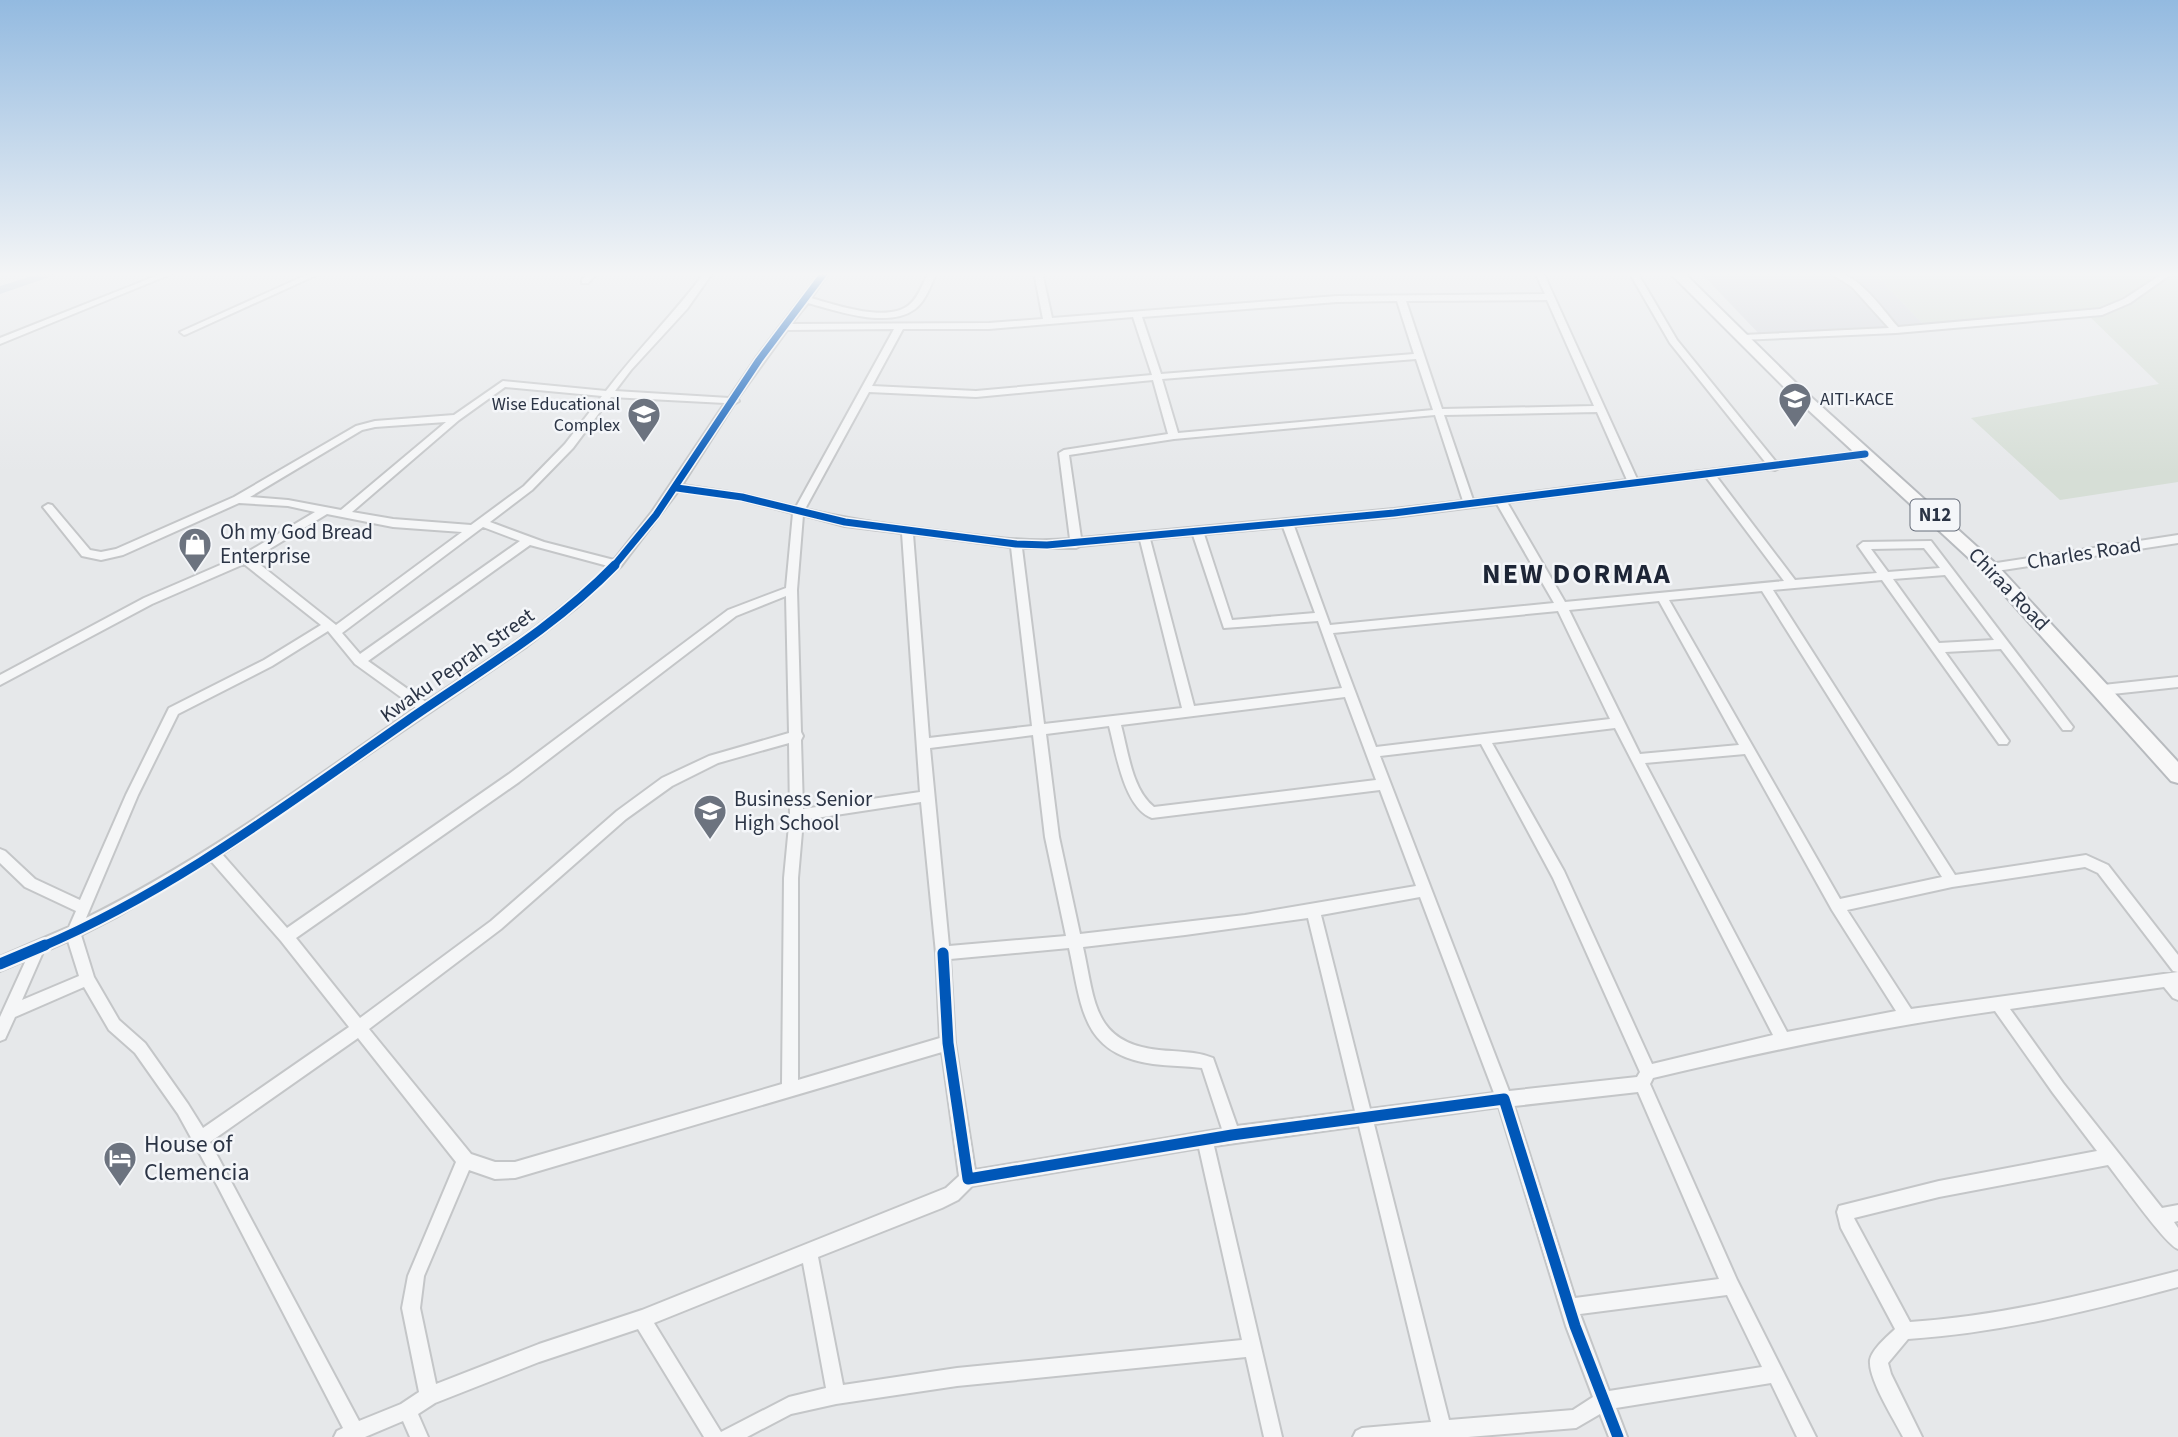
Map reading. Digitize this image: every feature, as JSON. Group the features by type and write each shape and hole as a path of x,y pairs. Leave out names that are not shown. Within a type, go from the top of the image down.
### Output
{"highway":[{"name":"Chiraa Road","path":"1745,339 1990,568 2178,775"}],"street":[{"path":"655,339 628,368 569,446 544,472 478,526 333,628 173,711 155,743 73,933 87,979 114,1025 140,1048 183,1109 224,1181 349,1434 407,1410 429,1396 538,1353 642,1319 936,1202 952,1194 968,1179 1205,1139 1645,1078 1783,1040 1907,1016 2173,980 2178,993"},
{"name":"Kwaku Peprah Street","path":"0,964 73,933 213,854 489,667 561,614 616,564 677,488 758,361 775,339"},
{"path":"790,1089 791,878 797,816 797,736 791,590 798,513 894,339"},
{"path":"1145,339 1174,436"},
{"path":"1414,339 1469,504"},
{"path":"1569,339 1633,484"},
{"path":"1672,339 1775,467"},
{"path":"867,389 976,394 1419,356"},
{"path":"342,514 456,418 503,384 610,394 734,401"},
{"path":"1076,544 1064,453 1174,436 1438,412 1600,409"},
{"path":"48,507 86,553 101,556 119,552 238,499 359,428 374,424 456,418"},
{"path":"677,488 742,497 798,513 907,532 1016,544 1076,544 1143,535 1501,501 1865,454"},
{"path":"1710,475 1792,584"},
{"path":"238,499 288,503 393,523 478,526 616,564"},
{"path":"1501,501 1562,607 1618,723 1783,1040"},
{"path":"3,676 148,601 245,559 324,511"},
{"path":"1287,522 1382,785 1504,1099 1569,1307 1618,1437"},
{"path":"1197,530 1228,625 1322,617"},
{"path":"907,532 923,744 943,953 948,1042 968,1179"},
{"path":"1143,535 1189,712"},
{"name":"Charles Road","path":"1990,568 2178,539"},
{"path":"359,661 529,540"},
{"path":"1016,544 1052,837 1091,1016 1096,1026 1121,1048 1136,1055 1208,1063 1232,1135"},
{"path":"2003,741 1863,546 1927,544 2067,727"},
{"path":"245,559 333,628 359,661 425,708"},
{"path":"1326,630 1882,575 1948,571"},
{"path":"1765,587 1952,881"},
{"path":"285,937 514,778 732,613 791,590"},
{"path":"1662,597 1837,906 1907,1016"},
{"path":"1936,649 2005,644"},
{"path":"2103,690 2178,682"},
{"path":"923,744 1349,692"},
{"path":"1114,721 1136,794 1146,810 1152,813 1382,785"},
{"path":"1372,752 1618,723"},
{"path":"199,1140 358,1032 500,921 582,848 667,781 715,758 797,736"},
{"path":"1484,739 1559,875 1731,1286 1807,1437"},
{"path":"1637,759 1748,749"},
{"path":"797,816 928,796"},
{"path":"213,854 285,937 358,1032 465,1160 497,1173 515,1170 948,1042"},
{"path":"0,855 30,883 82,907"},
{"path":"1837,906 1952,881 2085,861 2094,863 2178,966"},
{"path":"943,953 1076,942 1314,910 1424,890"},
{"path":"1314,910 1443,1434"},
{"path":"0,1034 37,950"},
{"path":"10,1012 87,979"},
{"path":"1999,1005 2178,1241"},
{"path":"1205,1139 1273,1437"},
{"path":"1904,1331 1900,1318 1847,1222 1845,1212 1939,1189 2112,1156"},
{"path":"429,1396 411,1308 416,1276 465,1160"},
{"path":"2158,1217 2178,1213"},
{"path":"809,1253 836,1395"},
{"path":"1913,1437 1882,1376 1879,1360 1904,1331 1962,1329 2027,1318 2178,1279"},
{"path":"1569,1307 1731,1286"},
{"path":"642,1319 714,1437"},
{"path":"728,1437 789,1406 836,1395 957,1377 1251,1348"},
{"path":"1362,1437 1443,1434 1576,1419 1603,1401 1774,1374"},
{"path":"407,1410 419,1437"}],"shaded area":[{"path":"2113,339 2178,339 2178,482 2060,500 1971,418 2159,384"}],"cycle path":[{"path":"0,964 56,940 165,883 269,817 523,643 572,606 617,563 656,515 741,385 776,339"},
{"path":"677,488 742,497 845,522 1016,544 1047,545 1394,513 1865,454"},
{"path":"943,953 948,1043 968,1179 1232,1135 1504,1099 1575,1326 1618,1437"}],"place":[{"name":"AITI-KACE","path":"1795,429"},
{"name":"Wise Educational Complex","path":"644,444"},
{"name":"Oh my God Bread Enterprise","path":"195,574"},
{"name":"Business Senior High School","path":"710,841"},
{"name":"House of Clemencia","path":"120,1188"}],"district":[{"name":"NEW DORMAA","path":"1577,574"}]}
